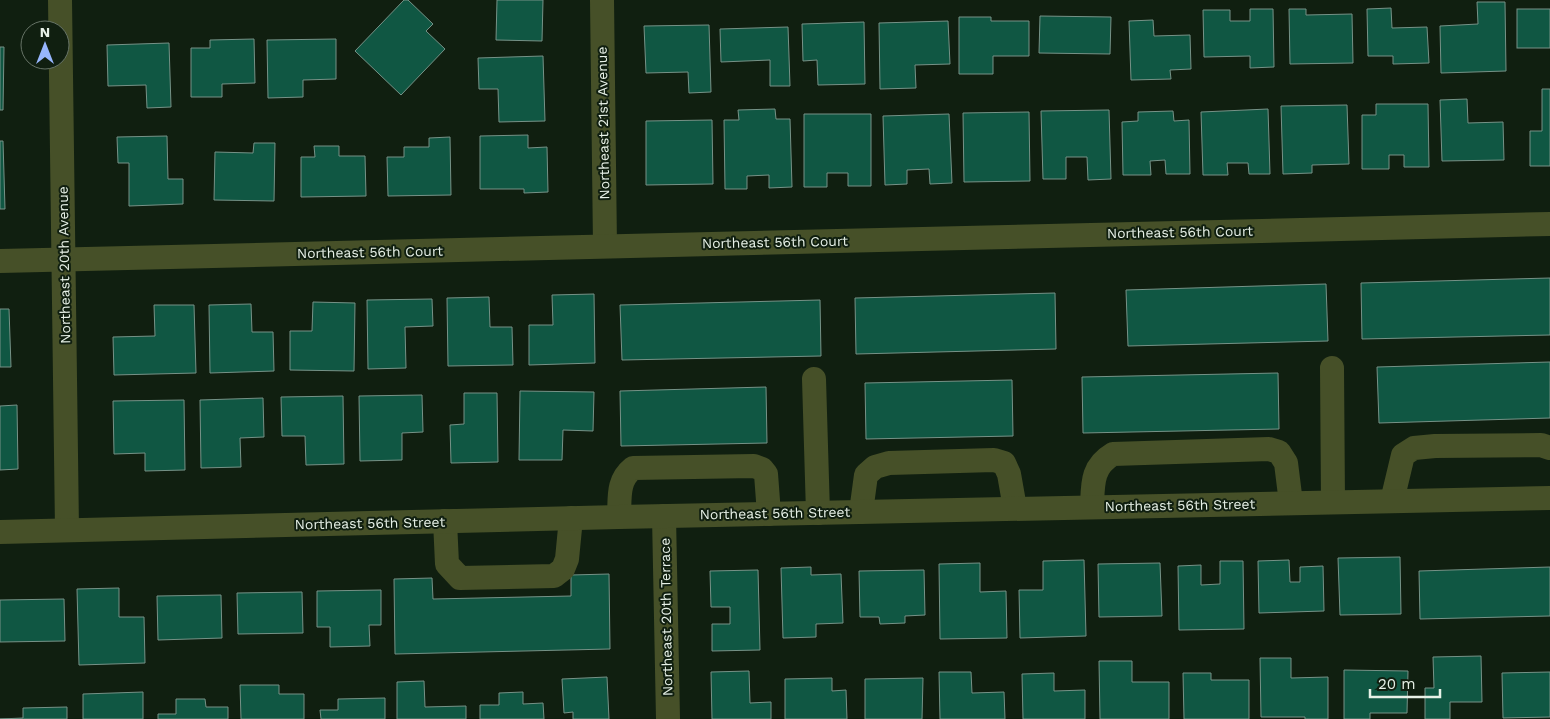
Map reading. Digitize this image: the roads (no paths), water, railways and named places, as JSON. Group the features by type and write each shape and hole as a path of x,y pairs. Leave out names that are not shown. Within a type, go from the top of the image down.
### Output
{"street":[{"name":"Northeast 20th Avenue","path":"60,0 67,530"},
{"name":"Northeast 21st Avenue","path":"602,0 605,246"},
{"name":"Northeast 56th Court","path":"0,261 1550,224"},
{"path":"1332,368 1333,502"},
{"path":"814,379 818,513"},
{"path":"1392,501 1403,455 1414,448 1435,446 1541,445 1550,448"},
{"path":"1092,507 1093,479 1097,468 1105,459 1113,454 1269,449 1279,452 1286,463 1291,503"},
{"path":"861,512 866,475 875,467 889,463 994,460 1004,463 1009,474 1015,508"},
{"path":"619,517 620,488 625,475 633,468 754,466 766,474 769,514"},
{"name":"Northeast 56th Street","path":"0,532 1015,508 1550,498"},
{"name":"Northeast 20th Terrace","path":"664,516 668,719"},
{"path":"445,521 446,564 460,578 554,576 563,569 567,560 571,518"}]}
